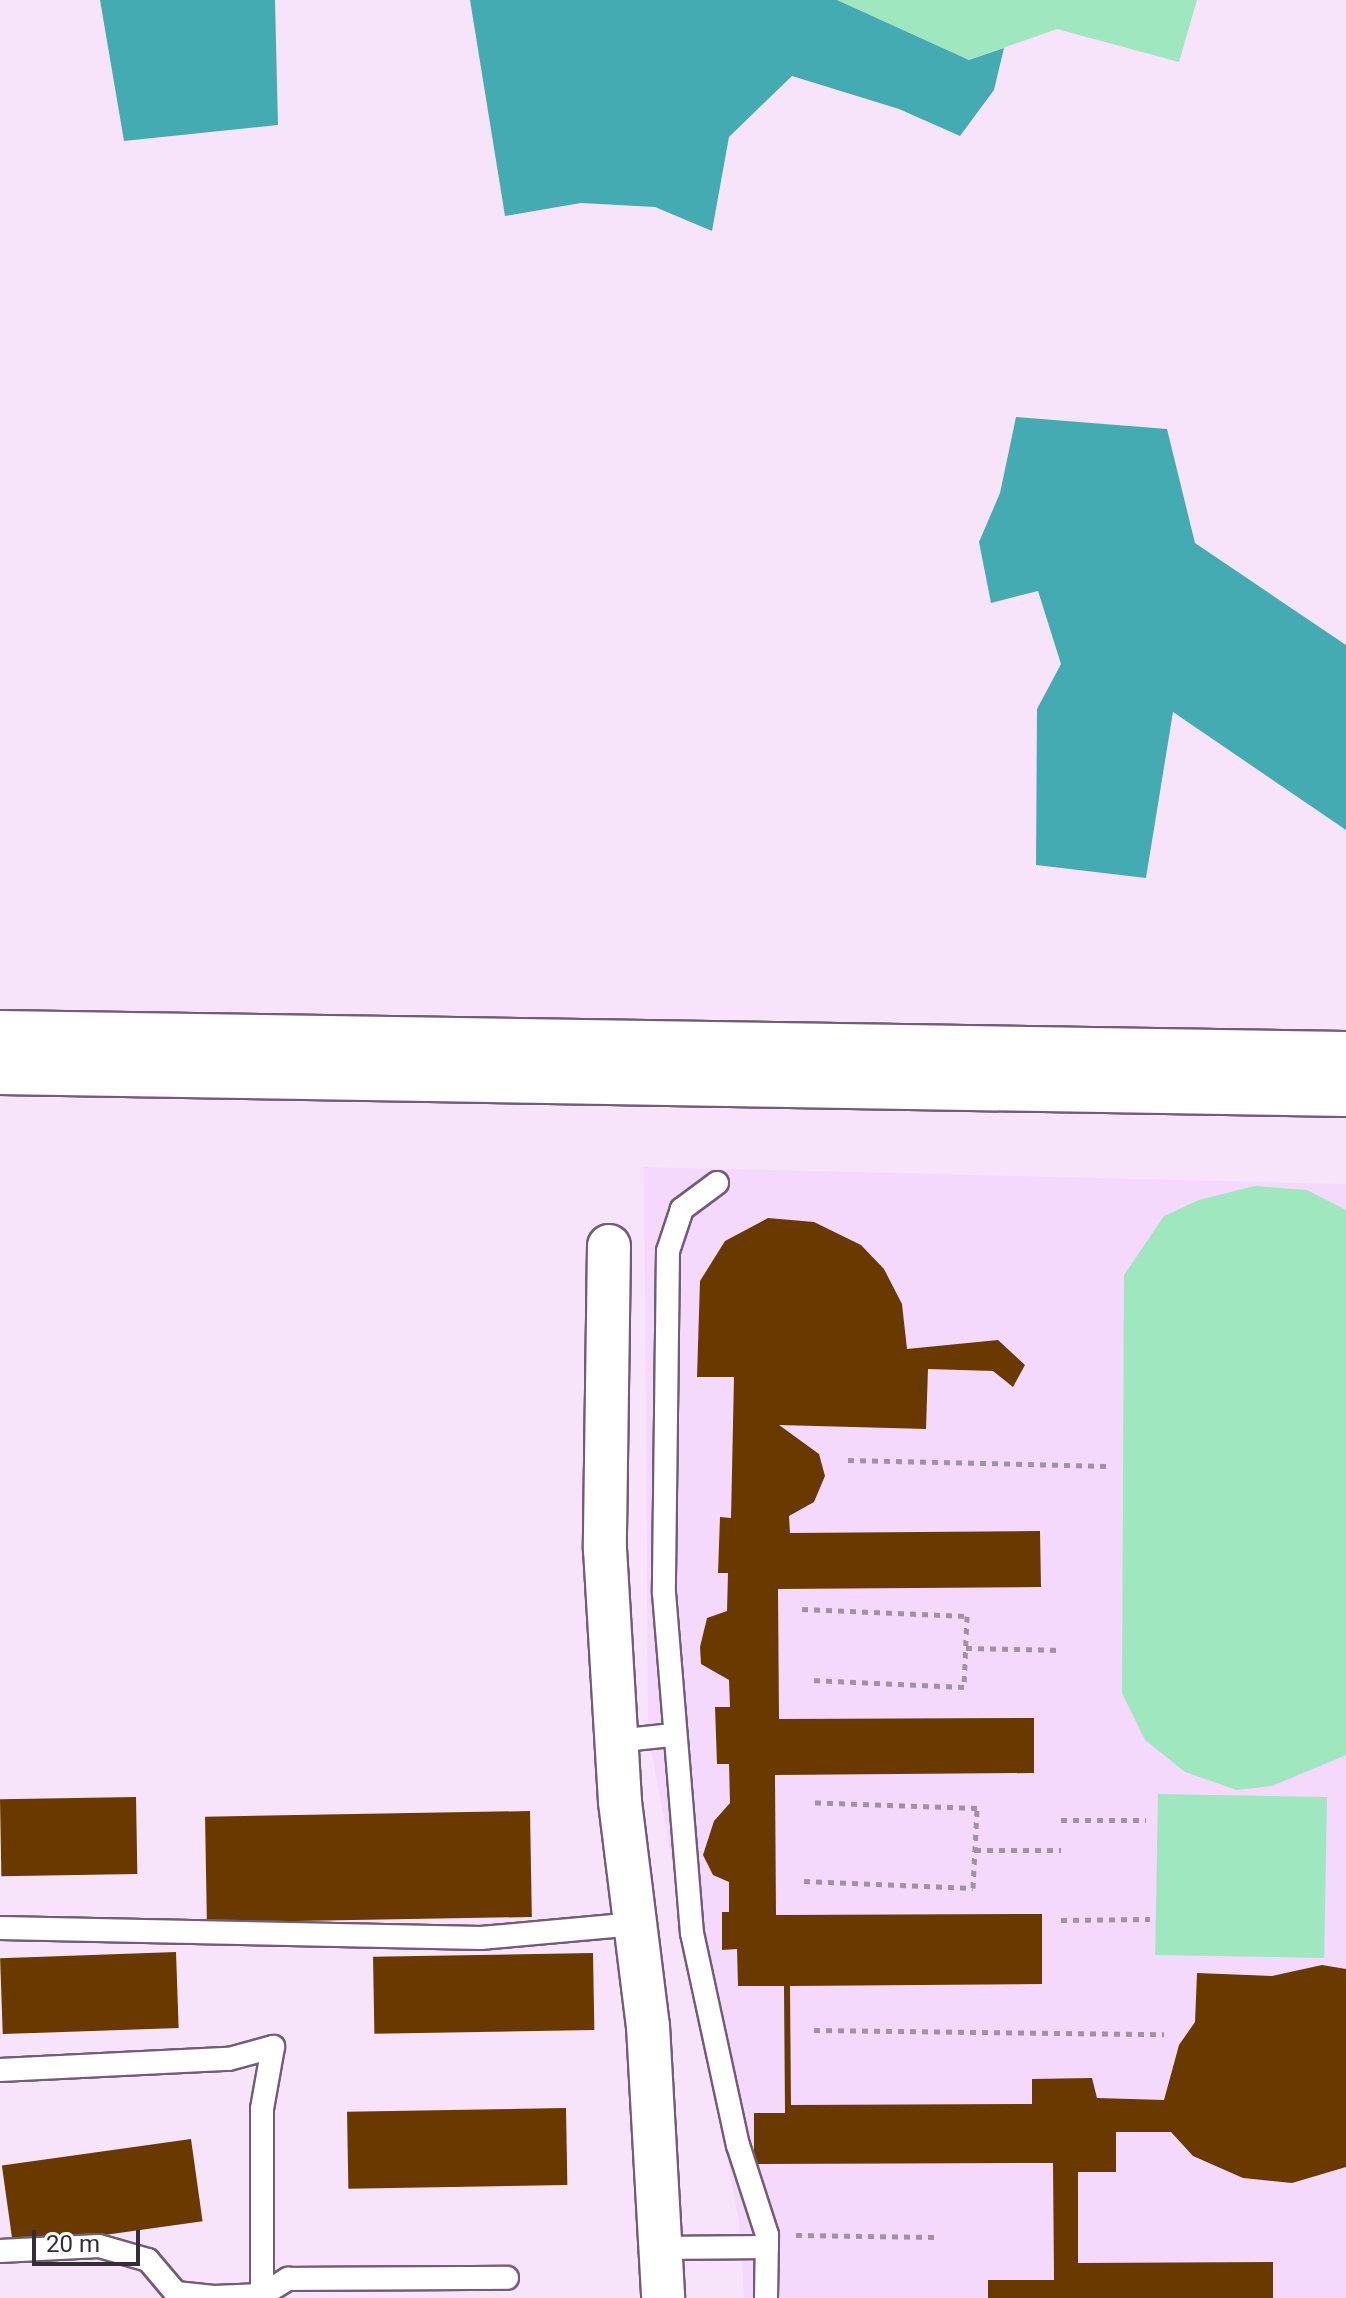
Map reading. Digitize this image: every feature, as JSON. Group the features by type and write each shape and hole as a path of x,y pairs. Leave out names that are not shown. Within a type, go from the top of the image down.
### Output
{"street":[{"path":"0,1033 1346,1054"},
{"path":"6,1073 1346,1094"},
{"path":"609,1246 605,1549 616,1741 648,2026 663,2298"}],"lane":[{"path":"717,1183 682,1209 668,1251 664,1593 672,1735 692,1933 738,2145 767,2241 766,2298"},
{"path":"616,1741 672,1735"},
{"path":"0,1928 481,1938 635,1924"},
{"path":"0,2070 229,2059 273,2047 262,2109 262,2296"},
{"path":"660,2248 767,2241"},
{"path":"0,2251 99,2246 148,2260 176,2293 262,2296 288,2279 507,2278"}],"path":[{"path":"848,1460 1107,1466"},
{"path":"802,1609 967,1616 964,1687 811,1680"},
{"path":"966,1648 1062,1650"},
{"path":"804,1881 973,1888 977,1808 809,1802"},
{"path":"1061,1820 1146,1820"},
{"path":"975,1850 1061,1850"},
{"path":"1061,1920 1150,1919"},
{"path":"814,2030 1164,2034"},
{"path":"767,2241 935,2237"}],"shaded area":[{"path":"644,1167 1346,1184 1346,2298 744,2298 739,2222 648,1733"}],"green space":[{"path":"837,0 1197,0 1179,62 1057,29 969,60"},
{"path":"1255,1186 1307,1190 1346,1210 1346,1755 1272,1786 1237,1790 1185,1772 1145,1740 1122,1693 1124,1275 1164,1216 1199,1200"},
{"path":"1158,1794 1327,1797 1324,1958 1155,1955"}],"water":[{"path":"100,0 275,0 278,125 124,141"},
{"path":"470,0 837,0 969,60 1004,48 994,90 960,136 899,109 792,76 729,137 712,231 655,207 581,203 505,216"},
{"path":"1016,417 1167,429 1195,543 1346,645 1346,830 1173,712 1146,878 1036,865 1037,709 1061,664 1038,591 991,603 979,542 1000,493"}],"building":[{"path":"768,1218 814,1222 861,1245 884,1269 902,1304 907,1349 998,1340 1025,1365 1013,1387 993,1371 928,1369 926,1429 779,1425 819,1454 825,1476 814,1502 789,1516 790,1533 1040,1531 1041,1587 778,1589 779,1719 1034,1718 1034,1773 775,1775 776,1915 1042,1914 1042,1984 790,1986 791,2105 1032,2104 1032,2079 1092,2078 1097,2098 1164,2100 1179,2045 1195,2022 1197,1973 1272,1976 1322,1965 1346,1969 1346,2167 1292,2183 1243,2178 1193,2156 1171,2132 1116,2132 1116,2172 1078,2172 1078,2263 1273,2262 1273,2298 988,2298 988,2280 1054,2280 1053,2163 754,2164 754,2113 785,2113 784,1986 738,1986 737,1949 722,1950 722,1912 729,1912 729,1882 713,1875 703,1855 714,1821 730,1803 729,1764 717,1764 715,1707 730,1707 729,1680 701,1664 700,1647 707,1618 727,1611 728,1573 718,1573 720,1517 731,1518 734,1377 697,1377 700,1281 725,1241"},
{"path":"136,1797 137,1874 1,1876 0,1799"},
{"path":"530,1811 532,1917 207,1923 205,1817"},
{"path":"176,1952 179,2028 3,2034 0,1958"},
{"path":"593,1953 594,2030 374,2034 373,1957"},
{"path":"566,2108 567,2185 348,2189 347,2112"},
{"path":"191,2139 203,2221 13,2248 2,2166"}]}
